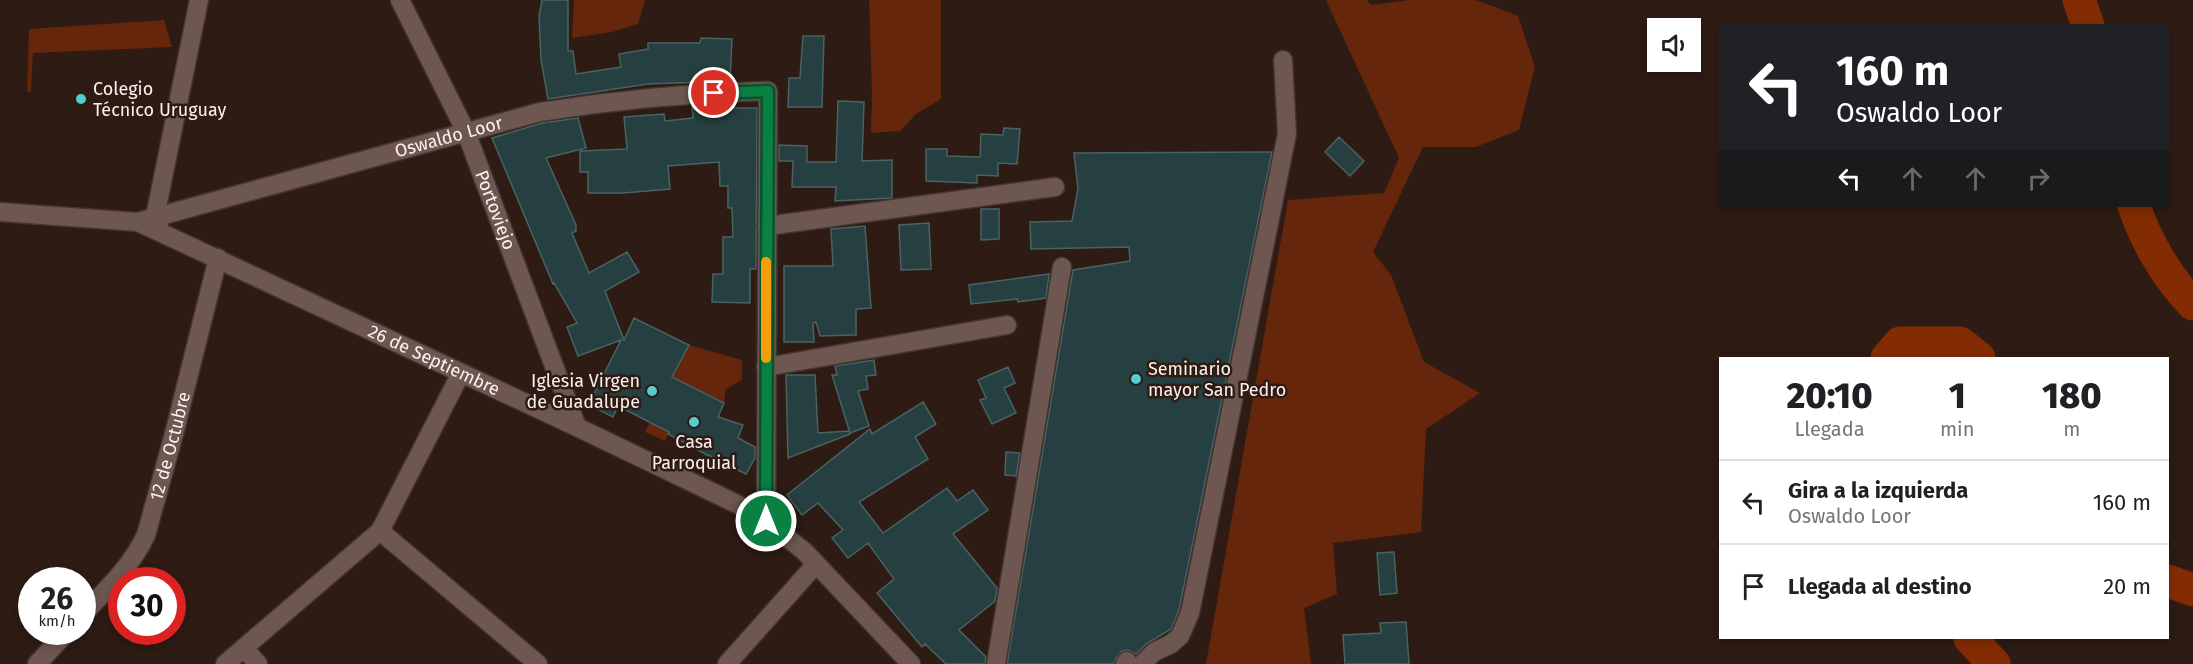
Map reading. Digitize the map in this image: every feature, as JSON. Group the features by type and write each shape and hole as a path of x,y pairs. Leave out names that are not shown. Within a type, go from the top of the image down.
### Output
{"street":[{"path":"152,224 199,0"},
{"name":"Portoviejo","path":"400,0 466,132 577,427"},
{"path":"1131,663 1171,644 1180,636 1190,614 1287,134 1283,60"},
{"name":"Oswaldo Loor","path":"152,224 540,112 607,101 695,93 768,91 767,226"},
{"path":"766,521 767,226 1055,187"},
{"name":"26 de Septiembre","path":"0,212 152,224 218,258 739,505 785,535 816,564 910,664"},
{"name":"12 de Octubre","path":"96,600 130,563 139,551 146,535 218,258"},
{"path":"996,664 1062,267"},
{"path":"766,368 1007,325"},
{"path":"225,664 380,531 462,373"},
{"path":"380,531 538,664"},
{"path":"727,664 816,564"},
{"path":"37,664 55,645"},
{"path":"244,648 258,664"}],"shaded area":[{"path":"574,0 645,0 638,24 612,32 572,38"},
{"path":"869,0 941,0 941,99 916,114 900,131 871,133"},
{"path":"1326,0 1367,0 1371,5 1410,0 1476,0 1518,16 1535,67 1519,130 1476,147 1423,147 1373,252 1391,275 1424,362 1480,393 1426,429 1421,532 1333,543 1337,594 1304,608 1311,664 1206,664 1288,200 1384,193 1399,158"},
{"path":"164,20 172,47 33,53 31,92 27,91 29,29"},
{"path":"689,345 742,360 742,380 726,389 724,403 692,387 665,441 645,432"}],"building":[{"path":"542,0 568,0 568,51 573,51 576,74 621,67 619,54 648,49 648,43 700,43 701,38 732,39 730,81 648,84 548,99 541,60 539,16"},
{"path":"803,36 824,36 822,107 788,107 789,78 800,78"},
{"path":"838,101 864,102 862,161 892,160 892,198 835,201 836,187 792,187 793,161 779,161 779,145 807,146 807,162 836,162"},
{"path":"730,104 730,108 757,108 756,269 750,269 750,303 712,302 713,274 723,274 723,237 733,237 732,208 728,208 728,186 720,186 719,162 668,166 670,189 623,193 588,193 588,172 580,172 580,151 627,149 624,117 664,114 665,121 693,118 692,106"},
{"path":"578,118 586,148 546,158 576,225 576,231 572,233 589,273 627,252 639,272 605,291 624,340 634,318 689,345 672,377 724,403 718,417 743,425 738,438 755,447 755,458 746,474 730,466 731,463 707,455 668,434 669,432 618,406 613,417 595,408 591,400 621,340 578,356 567,327 577,323 553,284 492,138 542,123"},
{"path":"1004,128 1020,129 1017,164 998,163 998,176 977,175 977,183 926,181 926,149 947,149 947,156 980,157 981,134 1003,135"},
{"path":"1339,137 1364,161 1350,176 1325,152"},
{"name":"Seminario mayor San Pedro","path":"1272,152 1179,610 1171,629 1146,644 1136,654 1128,650 1122,651 1114,664 1007,664 1073,270 1130,261 1129,247 1031,249 1030,222 1072,221 1078,189 1074,153"},
{"path":"981,209 999,209 999,239 981,240"},
{"path":"929,223 931,269 901,270 899,225"},
{"path":"865,226 871,308 856,309 856,335 820,336 816,322 813,323 814,342 784,342 784,266 833,266 831,229"},
{"path":"1049,274 1046,298 971,304 969,285"},
{"path":"874,360 876,375 866,376 868,389 858,391 869,426 850,433 832,375 837,375 835,366"},
{"path":"1008,367 1015,383 1004,388 1016,413 992,424 980,400 986,398 978,380"},
{"path":"786,375 815,375 818,433 849,431 850,434 788,458"},
{"path":"923,402 936,424 915,437 928,459 859,502 883,533 947,488 957,501 973,490 988,510 953,534 997,588 995,601 959,630 986,657 985,664 946,664 925,644 922,647 877,593 894,579 868,543 848,558 832,538 843,530 818,503 802,515 787,495 870,429 872,434"},
{"path":"1006,452 1020,453 1016,476 1005,475"},
{"path":"1394,552 1397,593 1380,595 1377,553"},
{"path":"1406,622 1409,664 1345,664 1343,635 1381,633 1380,623"}],"waterway":[{"path":"2079,0 2087,24"},
{"path":"2134,207 2158,258 2174,283 2193,304"},
{"path":"1888,357 1900,343 1960,343 1978,357"},
{"path":"2169,581 2193,590"},
{"path":"1971,639 1994,664"}],"slow traffic":[{"path":"766,262 766,358"}],"place":[{"name":"Colegio Técnico Uruguay","path":"81,99"},
{"name":"Seminario mayor San Pedro","path":"1136,379"},
{"name":"Iglesia Virgen de Guadalupe","path":"652,391"},
{"name":"Casa Parroquial","path":"694,422"}],"route":[{"path":"714,93 768,91 766,521"}]}
